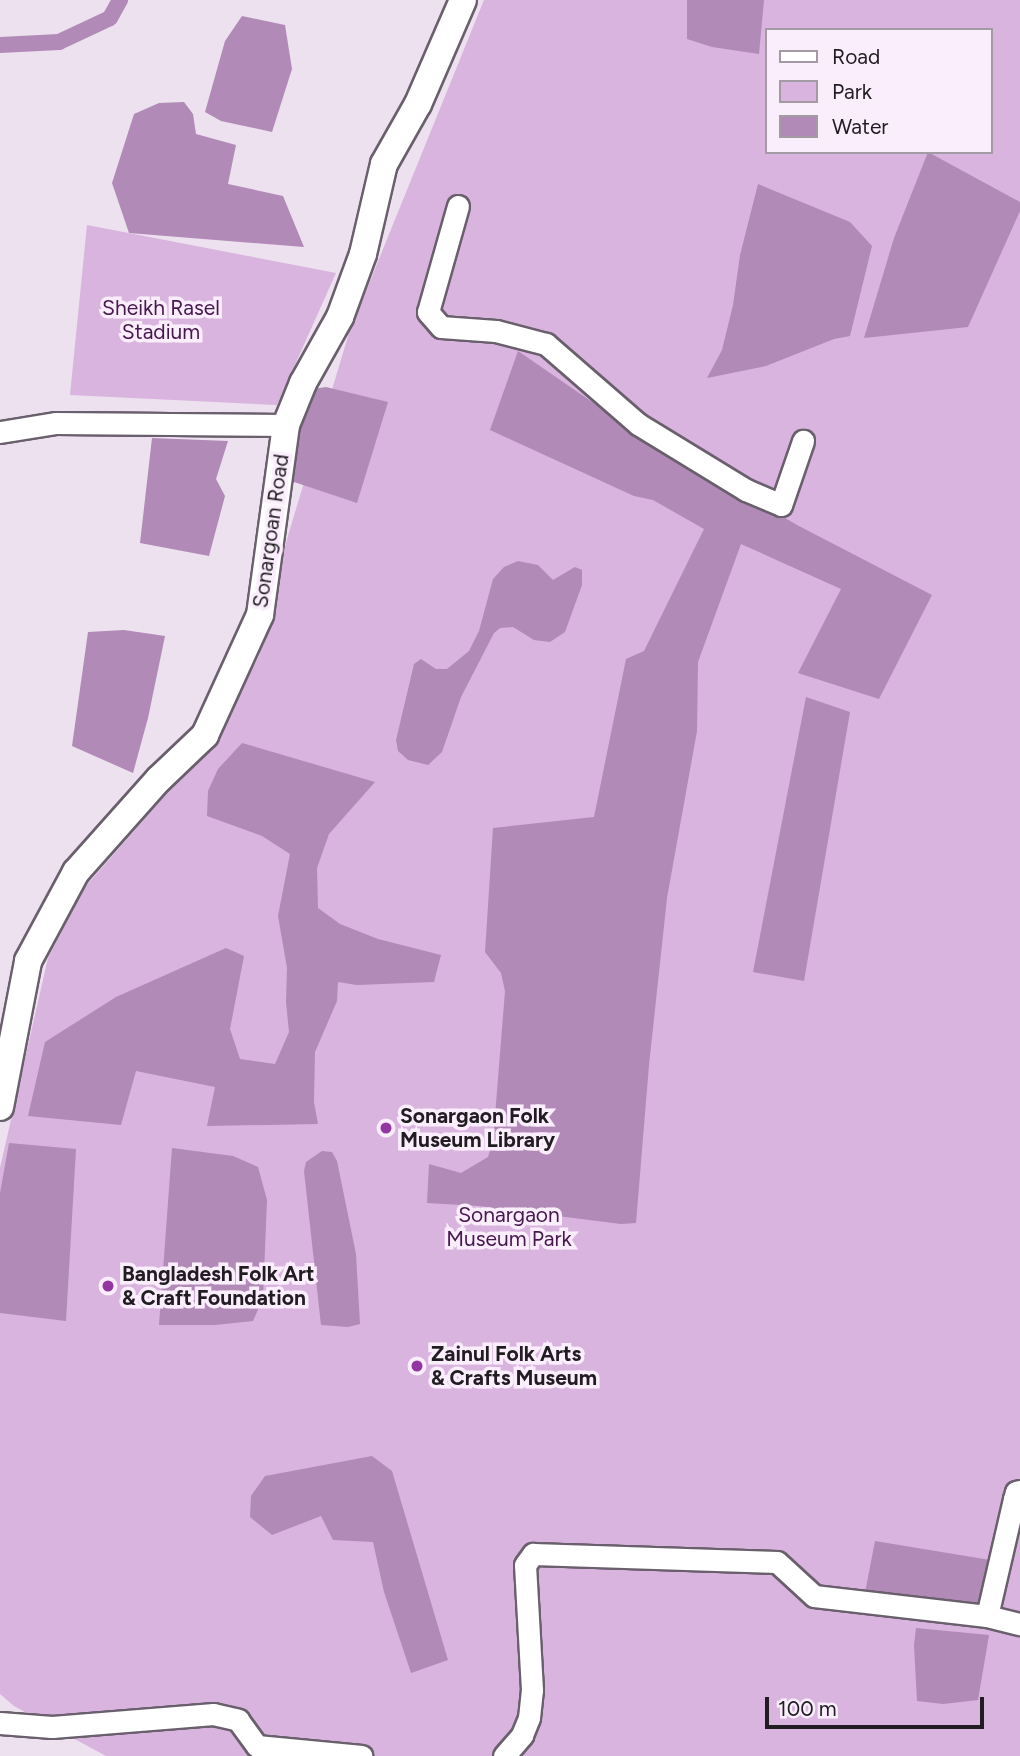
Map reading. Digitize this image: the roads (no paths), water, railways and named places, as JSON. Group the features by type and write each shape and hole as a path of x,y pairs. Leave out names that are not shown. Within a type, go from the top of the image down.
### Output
{"main road":[{"name":"Sonargoan Road","path":"0,1107 28,961 76,872 159,779 205,735 260,615 286,425 303,383 340,317 363,254 384,164 418,104 463,0"}],"street":[{"path":"458,206 428,312 441,327 496,331 545,344 638,424 746,490 781,505 803,441"},
{"path":"0,432 56,423 286,425"},
{"path":"987,1616 1014,1499 1016,1492 1020,1491"},
{"path":"504,1756 522,1735 529,1718 532,1690 525,1565 533,1555 777,1562 814,1596 987,1616 1020,1624"},
{"path":"0,1723 52,1727 214,1714 238,1720 257,1746 362,1756"}],"water":[{"path":"687,0 764,0 759,54 712,47 687,39"},
{"path":"242,16 285,25 292,69 272,132 221,121 205,112 225,41"},
{"path":"184,102 193,114 196,134 236,145 228,184 283,196 304,247 129,233 112,183 134,114 159,103"},
{"path":"927,154 1020,202 1020,211 968,327 864,338 894,238"},
{"path":"758,184 850,222 872,246 850,336 834,339 766,366 707,378 722,350 733,305 740,255"},
{"path":"518,351 614,417 703,470 797,525 932,595 879,699 798,673 841,589 741,544 698,662 697,731 667,898 636,1223 621,1224 479,1206 427,1203 429,1164 461,1173 488,1157 493,1141 505,991 501,973 485,952 493,828 594,817 626,659 644,651 704,529 653,500 634,496 490,430"},
{"path":"326,387 388,402 357,503 285,479 295,430 313,389"},
{"path":"152,438 228,441 216,479 225,496 209,556 140,543"},
{"path":"518,561 538,565 553,580 575,567 582,570 582,585 565,632 550,642 534,640 513,627 500,628 494,633 461,697 442,752 428,765 408,760 398,751 396,740 414,664 421,659 436,669 447,669 469,651 479,631 493,579 504,567"},
{"path":"124,630 165,636 133,773 72,746 88,632"},
{"path":"806,697 850,712 804,981 753,972"},
{"path":"242,743 375,782 329,834 317,868 318,908 340,924 378,939 441,955 434,982 357,985 338,982 337,1001 315,1052 314,1102 318,1124 207,1126 215,1087 136,1071 121,1125 28,1116 45,1042 116,997 226,948 244,956 230,1029 240,1059 275,1064 289,1032 287,968 278,916 290,854 262,836 207,816 208,791 218,769"},
{"path":"9,1143 76,1149 66,1321 0,1313 0,1193"},
{"path":"172,1148 233,1156 258,1167 267,1200 263,1298 253,1321 215,1325 159,1325"},
{"path":"322,1151 332,1152 337,1161 356,1254 360,1324 348,1327 321,1325 304,1171 306,1162"},
{"path":"372,1456 392,1471 448,1660 411,1673 384,1592 373,1542 333,1540 321,1516 272,1535 250,1517 251,1496 265,1476"},
{"path":"875,1541 990,1560 985,1610 865,1593"},
{"path":"916,1628 989,1635 978,1700 943,1704 917,1701 914,1645"}],"waterway":[{"path":"0,45 59,42 110,18 120,0"}],"place":[{"name":"Sonargaon Folk Museum Library","path":"386,1128"},
{"name":"Bangladesh Folk Art & Craft Foundation","path":"108,1286"},
{"name":"Zainul Folk Arts & Crafts Museum","path":"417,1366"}],"park label":[{"name":"Sheikh Rasel Stadium","path":"161,320"},
{"name":"Sonargaon Museum Park","path":"509,1227"}]}
